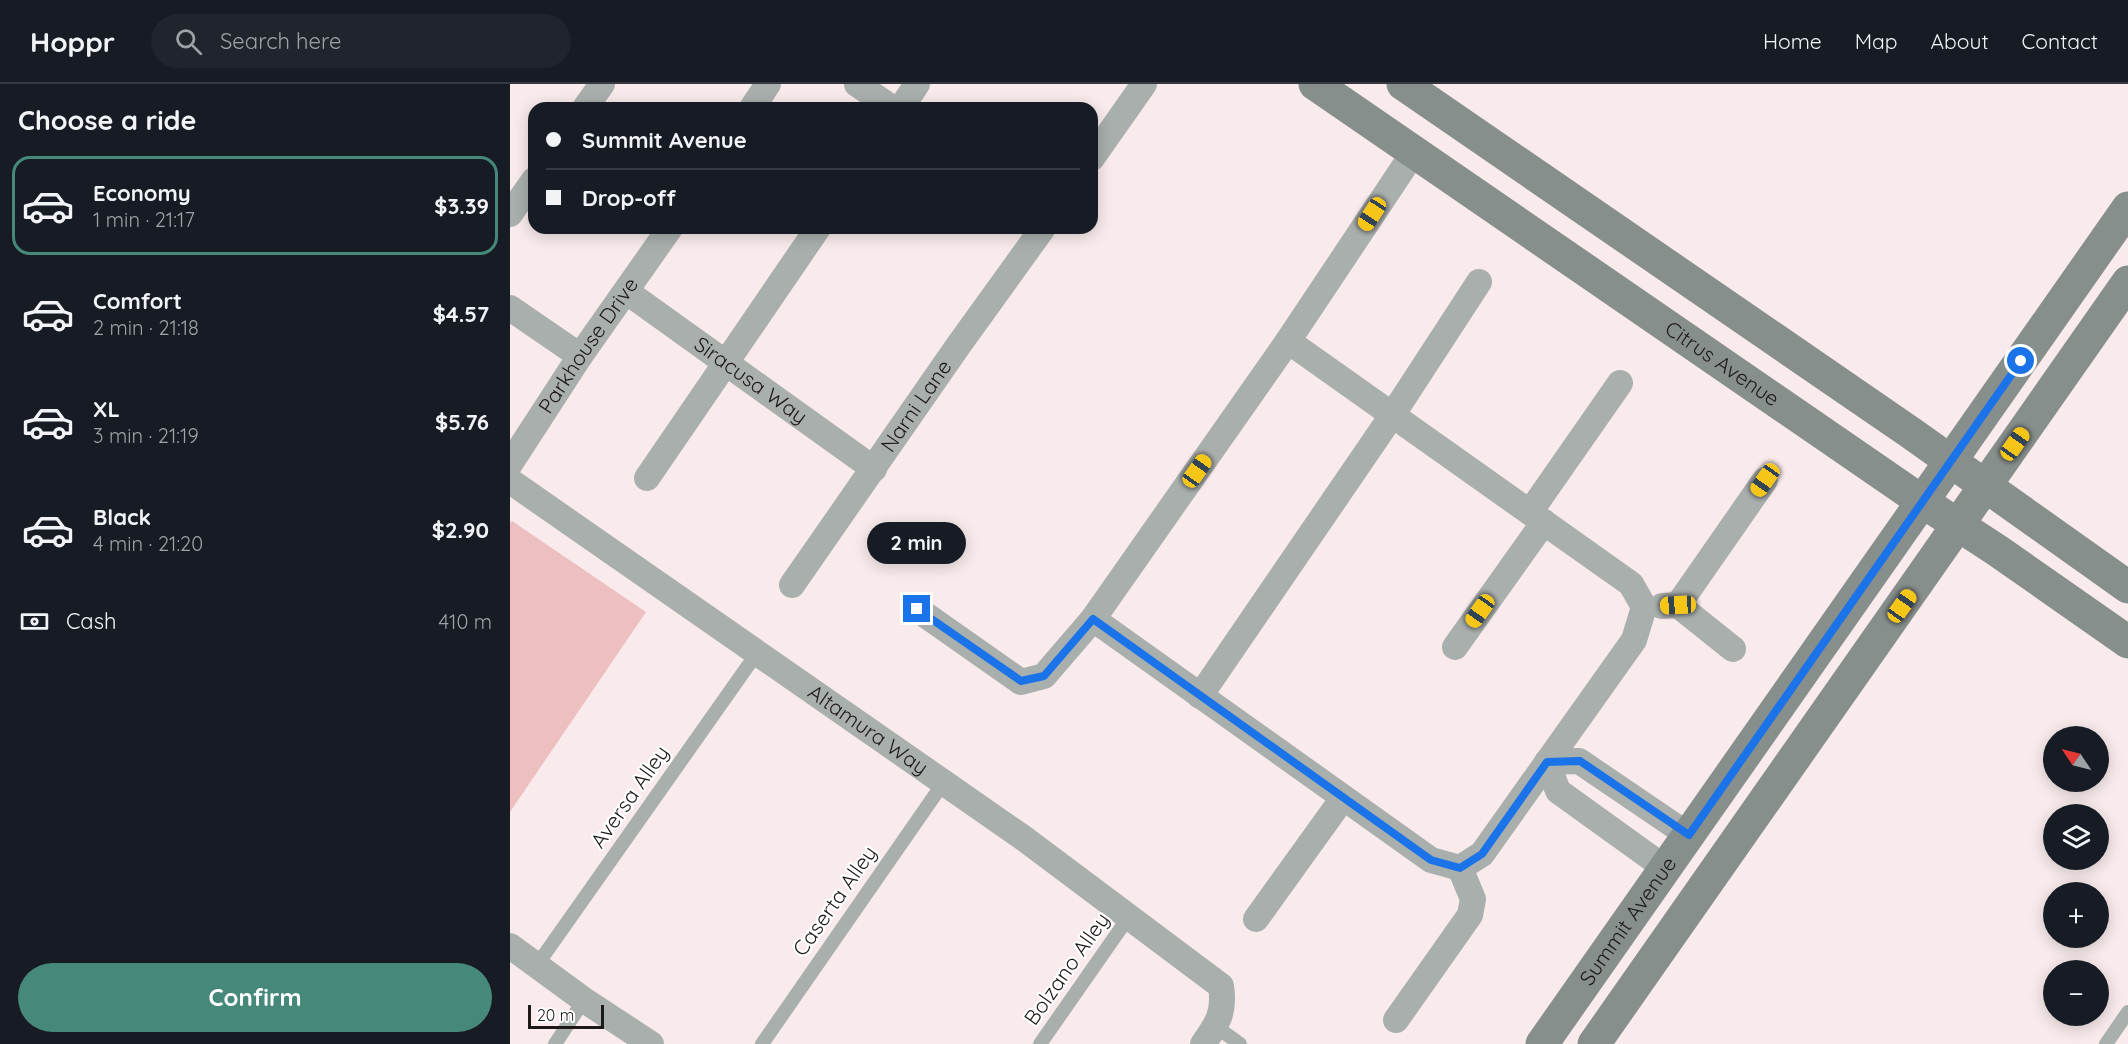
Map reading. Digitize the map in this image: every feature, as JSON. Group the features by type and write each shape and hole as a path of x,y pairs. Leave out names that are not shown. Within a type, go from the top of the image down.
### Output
{"main road":[{"name":"Citrus Avenue","path":"1315,84 2128,642"},
{"path":"1403,84 2128,586"},
{"name":"Summit Avenue","path":"1542,1044 2128,208"},
{"name":"Summit Avenue","path":"1594,1044 2128,282"}],"street":[{"path":"589,102 602,84"},
{"path":"756,102 768,84"},
{"path":"857,84 882,102"},
{"path":"904,102 917,84"},
{"path":"1098,149 1144,84"},
{"path":"917,609 1021,681 1044,676 1093,619 1288,341 1414,152"},
{"path":"510,214 528,188"},
{"name":"Parkhouse Drive","path":"510,465 580,356 666,234"},
{"path":"647,478 814,234"},
{"name":"Narni Lane","path":"792,585 1038,234"},
{"path":"1200,696 1393,414 1479,282"},
{"name":"Siracusa Way","path":"627,292 874,469"},
{"path":"510,308 580,356"},
{"path":"1093,619 1431,860 1460,868 1482,854 1634,640 1644,608 1631,584 1288,341"},
{"path":"1455,647 1620,383"},
{"path":"1678,605 1765,480"},
{"name":"Altamura Way","path":"510,481 1022,837 1221,986 1224,1004 1209,1035"},
{"path":"1644,608 1678,605 1733,649"},
{"path":"1547,762 1580,761 1689,835"},
{"path":"1547,762 1558,790 1665,868"},
{"path":"1588,813 1609,781"},
{"path":"1256,919 1343,798"},
{"path":"1396,1020 1470,915 1473,899 1460,868"},
{"path":"510,946 584,1000 651,1044"}],"lane":[{"name":"Aversa Alley","path":"537,965 757,653"},
{"name":"Caserta Alley","path":"762,1044 944,782"},
{"name":"Bolzano Alley","path":"1040,1044 1128,918"},
{"path":"555,1044 584,1000"},
{"path":"2106,1044 2128,1012"},
{"path":"1209,1035 1240,1044"}],"shaded area":[{"path":"512,521 646,612 510,812 510,523"}],"route":[{"path":"917,609 1021,681 1044,676 1093,619 1431,860 1460,868 1482,854 1547,762 1580,761 1689,835 2021,361"}]}
